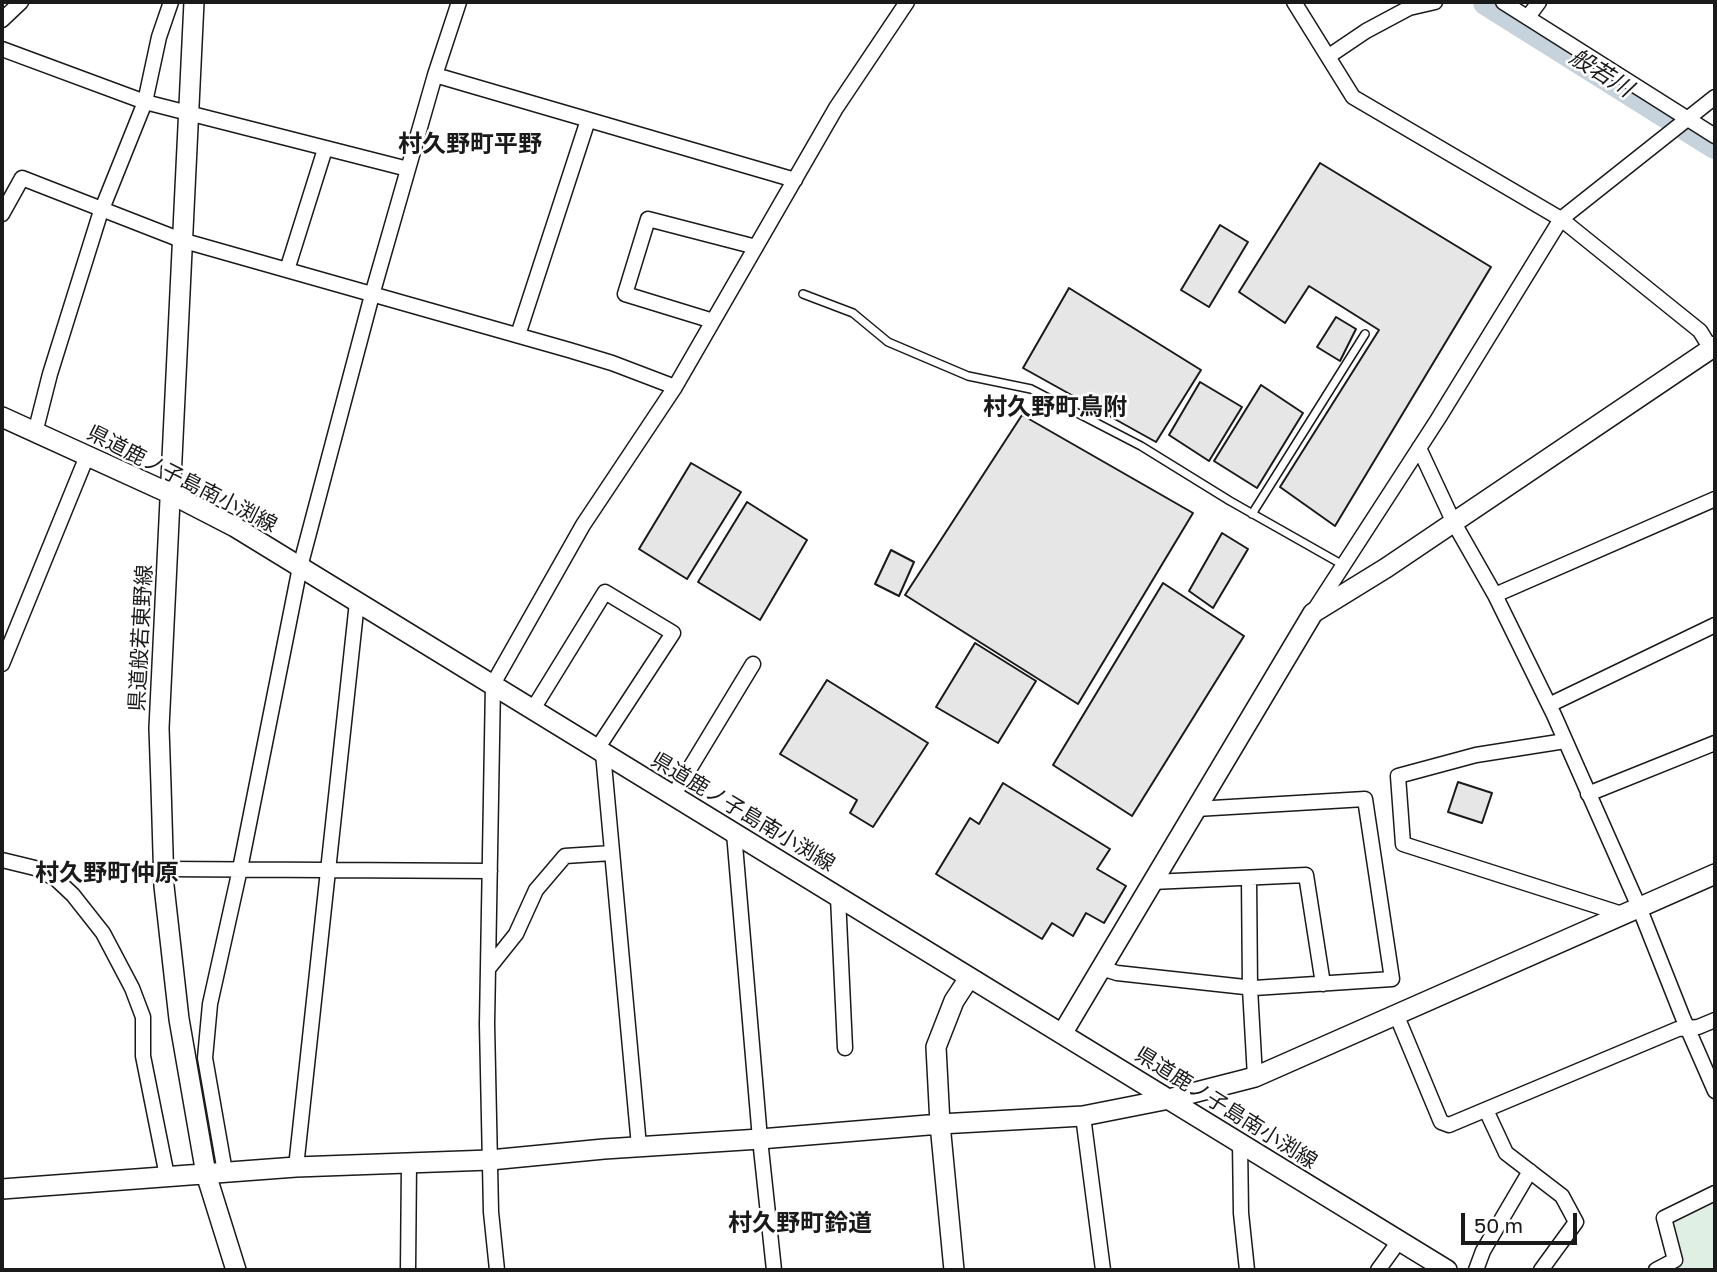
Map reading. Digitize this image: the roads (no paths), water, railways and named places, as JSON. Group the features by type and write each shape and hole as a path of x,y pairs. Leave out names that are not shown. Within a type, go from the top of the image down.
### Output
{"street":[{"path":"2,20 21,2"},
{"path":"35,433 54,361 102,209 145,102 159,37 171,2"},
{"name":"県道般若東野線","path":"194,2 159,728 163,869 179,1019 236,1270"},
{"path":"216,1173 205,1058 211,1004 300,567 372,295 435,75 459,2"},
{"path":"497,1270 491,1212 488,969 493,684 583,526 676,387 836,107 907,2"},
{"path":"1294,2 1353,97 1561,219 1700,331 1714,352 1313,613"},
{"path":"1329,56 1387,19 1409,8 1435,2"},
{"path":"1503,2 1715,136"},
{"path":"1528,17 1539,2"},
{"path":"2,49 145,102 408,169"},
{"path":"435,75 795,180"},
{"path":"1062,1034 1313,613 1561,219 1715,97"},
{"path":"518,335 588,120"},
{"path":"287,270 324,149"},
{"path":"2,214 22,178 181,240 518,335 612,363 676,387"},
{"path":"713,321 625,295 648,219 756,247"},
{"name":"県道鹿ノ子島南小渕線","path":"2,417 171,494 235,527 1447,1270"},
{"path":"1419,448 1454,523 1495,595 1549,705 1588,794 1631,911 1688,1028 1715,1091"},
{"path":"2,664 87,456"},
{"path":"1495,595 1715,499"},
{"path":"1343,566 1349,591"},
{"path":"533,709 605,592 673,633 600,751 639,1146"},
{"path":"296,1167 357,602"},
{"path":"1549,705 1715,625"},
{"path":"673,796 753,664"},
{"path":"1565,741 1476,755 1398,776 1403,844 1631,911"},
{"path":"1588,794 1715,743"},
{"path":"1101,968 1117,973 1250,988 1392,979 1365,799 1196,809"},
{"path":"734,833 774,1270"},
{"path":"488,969 516,934 536,890 565,856 612,853"},
{"path":"2,860 35,867 56,879 73,895 103,933 132,988 143,1017 142,1056 167,1176"},
{"path":"163,869 490,871"},
{"path":"2,1189 296,1167 491,1160 639,1146 1083,1116 1169,1099 1255,1077 1715,874"},
{"path":"1152,883 1306,875 1323,984"},
{"path":"1249,878 1250,988 1255,1077"},
{"path":"838,897 845,1048"},
{"path":"954,1270 940,1124 936,1047 954,1002 969,978"},
{"path":"1396,1014 1441,1122 1449,1125 1678,1029 1698,1027 1715,1020"},
{"path":"1486,1110 1506,1153 1562,1196 1576,1222 1541,1270"},
{"path":"1083,1116 1103,1270"},
{"path":"1240,1143 1241,1213 1247,1270"},
{"path":"408,1270 409,1163"},
{"path":"1476,1270 1483,1251 1530,1171"},
{"path":"1656,1270 1675,1261 1664,1218 1715,1193"},
{"path":"1378,1270 1399,1241"}],"lane":[{"path":"803,294 853,313 888,342 968,376 1031,389 1141,446 1343,566"},
{"path":"1252,514 1365,334"}],"waterway":[{"name":"般若川","path":"1487,2 1715,145"}],"district":[{"name":"村久野町平野","path":"470,144"},
{"name":"村久野町鳥附","path":"1055,407"},
{"name":"村久野町仲原","path":"107,873"},
{"name":"村久野町鈴道","path":"800,1223"}]}
